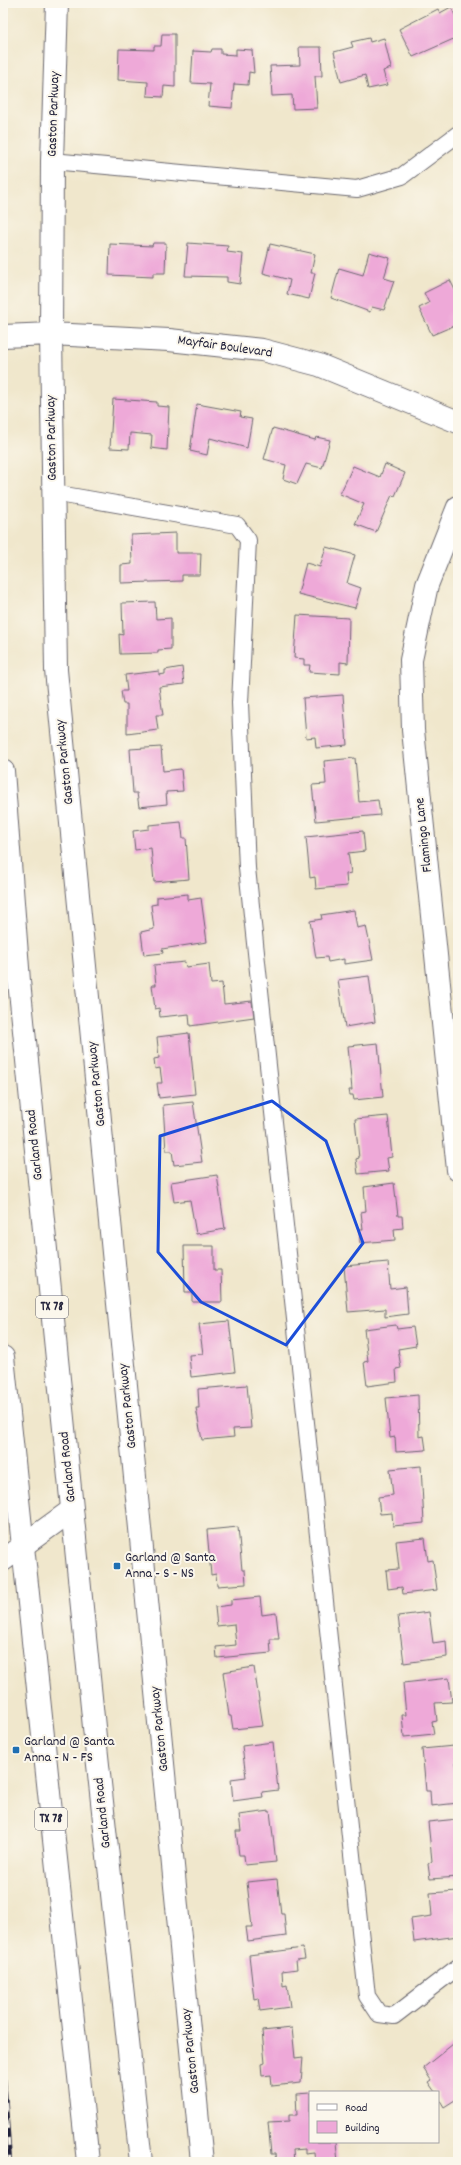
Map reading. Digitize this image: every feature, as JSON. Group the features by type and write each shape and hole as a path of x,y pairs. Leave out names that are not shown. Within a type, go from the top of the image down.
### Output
{"street":[{"name":"Gaston Parkway","path":"57,3 52,161 51,334 57,678 202,2162"},
{"name":"Mayfair Boulevard","path":"3,336 51,334 169,340 262,350 319,365 458,422"},
{"name":"Flamingo Lane","path":"458,507 428,585 411,660 413,730 458,1170"},
{"name":"Garland Road","path":"3,771 11,982 72,1510 141,2162"},
{"name":"TX 78","path":"3,1357 88,2162"},
{"path":"3,1560 72,1510"}],"lane":[{"path":"52,161 356,188 402,176 458,134"},
{"path":"53,493 237,525 248,540 240,703 247,868 367,1996 379,2014 394,2016 458,1968"}],"highlighted area":[{"path":"272,1101 326,1141 363,1243 286,1345 201,1302 158,1252 160,1136"}],"building":[{"path":"451,7 458,21 458,37 413,57 399,29 438,9 440,13"},
{"path":"162,34 175,34 175,87 164,86 163,97 147,96 148,82 118,80 119,49 154,50 154,46 161,46"},
{"path":"369,38 370,42 384,38 391,68 383,71 387,85 368,89 365,75 341,82 334,52 353,47 351,42"},
{"path":"299,47 321,47 322,76 315,76 317,108 293,109 292,95 272,96 270,66 300,65"},
{"path":"212,49 221,49 221,54 236,55 236,49 252,50 254,73 249,72 248,85 234,84 232,108 208,106 210,84 191,83 193,51 211,52"},
{"path":"153,243 166,243 165,273 153,273 153,277 109,275 110,244 152,246"},
{"path":"188,243 228,246 227,252 243,254 240,284 227,282 227,277 185,276"},
{"path":"270,244 315,254 311,273 315,273 309,299 287,294 290,280 263,273"},
{"path":"369,252 390,258 384,278 394,281 384,310 372,307 370,312 331,298 339,268 363,275"},
{"path":"450,280 455,290 458,288 458,324 432,335 419,308 429,303 424,293"},
{"path":"113,399 157,402 157,406 169,407 167,450 151,448 152,435 130,433 129,449 110,448"},
{"path":"197,404 241,412 240,417 252,419 247,448 210,438 207,455 190,451"},
{"path":"273,428 315,440 316,437 330,440 322,468 306,464 297,484 283,479 286,465 264,459"},
{"path":"385,464 405,473 395,496 392,495 376,532 355,524 364,504 340,494 353,466 380,477"},
{"path":"176,533 176,553 201,553 200,575 182,575 182,581 121,583 121,565 132,564 131,535"},
{"path":"326,547 355,555 347,583 361,588 355,608 298,594 306,563 320,567"},
{"path":"155,602 156,619 171,618 171,649 158,650 158,653 120,654 119,634 123,635 122,603"},
{"path":"297,615 349,618 348,663 340,662 340,674 309,672 310,665 304,665 304,659 294,658"},
{"path":"182,667 184,684 159,687 163,715 156,715 158,730 127,734 127,704 123,704 121,691 127,691 125,675 159,671 159,675 165,674 165,670"},
{"path":"343,695 347,745 316,748 315,737 306,738 303,698"},
{"path":"161,747 163,771 181,769 183,791 166,792 167,804 139,807 137,793 133,793 130,749"},
{"path":"355,758 359,802 378,800 380,815 316,821 312,785 326,784 324,761"},
{"path":"181,822 183,838 186,838 189,879 154,882 151,848 135,850 133,831 149,829 149,825"},
{"path":"363,831 365,851 348,853 351,873 346,874 347,886 316,889 315,877 310,878 306,837"},
{"path":"188,894 188,900 201,898 207,942 162,949 163,953 144,955 141,932 154,929 151,905 157,904 157,897"},
{"path":"354,910 357,928 366,926 373,960 344,964 344,959 328,962 327,957 316,958 310,921 322,919 321,915"},
{"path":"185,962 186,967 209,964 211,984 222,983 224,1004 252,1001 254,1017 190,1026 189,1014 160,1017 159,1008 155,1009 152,985 156,985 154,965"},
{"path":"369,976 375,1022 345,1027 338,980"},
{"path":"189,1033 195,1094 159,1098 157,1083 162,1083 160,1068 155,1069 154,1059 159,1058 157,1037"},
{"path":"378,1043 383,1097 354,1100 353,1095 350,1095 349,1090 352,1090 348,1046"},
{"path":"193,1102 202,1162 174,1165 172,1151 166,1151 163,1105"},
{"path":"388,1116 392,1157 387,1158 389,1171 358,1174 356,1159 359,1158 355,1119"},
{"path":"217,1175 225,1229 196,1234 190,1200 174,1202 171,1182"},
{"path":"394,1183 398,1216 402,1216 403,1228 394,1229 395,1240 360,1243 359,1229 363,1229 361,1212 366,1211 364,1187"},
{"path":"184,1246 214,1246 214,1270 221,1270 222,1302 192,1302 192,1292 185,1292"},
{"path":"388,1262 390,1289 406,1287 408,1314 385,1317 385,1309 348,1312 344,1266"},
{"path":"229,1321 235,1372 191,1377 189,1355 203,1354 199,1324"},
{"path":"396,1325 397,1329 413,1327 416,1346 398,1349 401,1368 396,1369 397,1382 367,1386 364,1362 368,1361 364,1329"},
{"path":"247,1385 251,1428 233,1429 234,1437 202,1440 196,1408 199,1408 198,1389"},
{"path":"418,1395 419,1437 424,1436 426,1450 396,1452 395,1437 390,1438 386,1398"},
{"path":"421,1466 424,1523 393,1526 392,1513 380,1514 378,1497 393,1495 390,1469"},
{"path":"238,1527 242,1570 245,1570 246,1584 217,1586 216,1574 211,1575 207,1530"},
{"path":"425,1538 428,1561 433,1560 437,1590 403,1594 402,1587 388,1589 386,1570 399,1569 396,1541"},
{"path":"260,1597 262,1615 276,1613 279,1639 270,1639 271,1653 217,1658 216,1647 236,1645 234,1624 217,1626 215,1607 231,1605 231,1600"},
{"path":"429,1612 433,1643 446,1641 447,1657 404,1663 398,1616"},
{"path":"254,1667 263,1726 233,1729 231,1716 229,1716 223,1672"},
{"path":"449,1678 452,1702 435,1703 437,1721 432,1722 434,1734 404,1737 402,1715 406,1715 403,1683"},
{"path":"273,1742 278,1790 262,1792 263,1797 233,1801 231,1779 246,1777 242,1746"},
{"path":"454,1746 458,1779 458,1803 431,1806 430,1791 426,1791 422,1749"},
{"path":"270,1811 276,1862 245,1865 244,1855 239,1855 236,1831 241,1831 239,1815"},
{"path":"458,1819 458,1877 430,1879 428,1864 432,1861 428,1822"},
{"path":"277,1879 281,1914 284,1914 286,1936 248,1941 246,1927 252,1927 247,1882"},
{"path":"458,1891 458,1936 414,1942 411,1919 432,1916 430,1893"},
{"path":"303,1948 305,1959 296,1960 297,1969 282,1971 283,1986 287,1985 290,2007 260,2011 258,1998 254,1999 249,1955"},
{"path":"292,2028 295,2058 303,2057 301,2083 272,2086 271,2075 262,2076 261,2064 265,2063 262,2031"},
{"path":"453,2044 458,2051 458,2098 444,2107 439,2099 439,2091 434,2091 428,2082 431,2080 423,2068"},
{"path":"309,2093 309,2143 336,2143 338,2162 315,2162 314,2152 305,2153 305,2149 293,2150 294,2162 276,2162 275,2154 271,2154 268,2122 289,2121 289,2115 297,2115 296,2094"}],"railway":[{"path":"3,2066 10,2162"}],"place":[{"name":"Garland @ Santa Anna - S - NS","path":"117,1566"},
{"name":"Garland @ Santa Anna - N - FS","path":"16,1750"}]}
